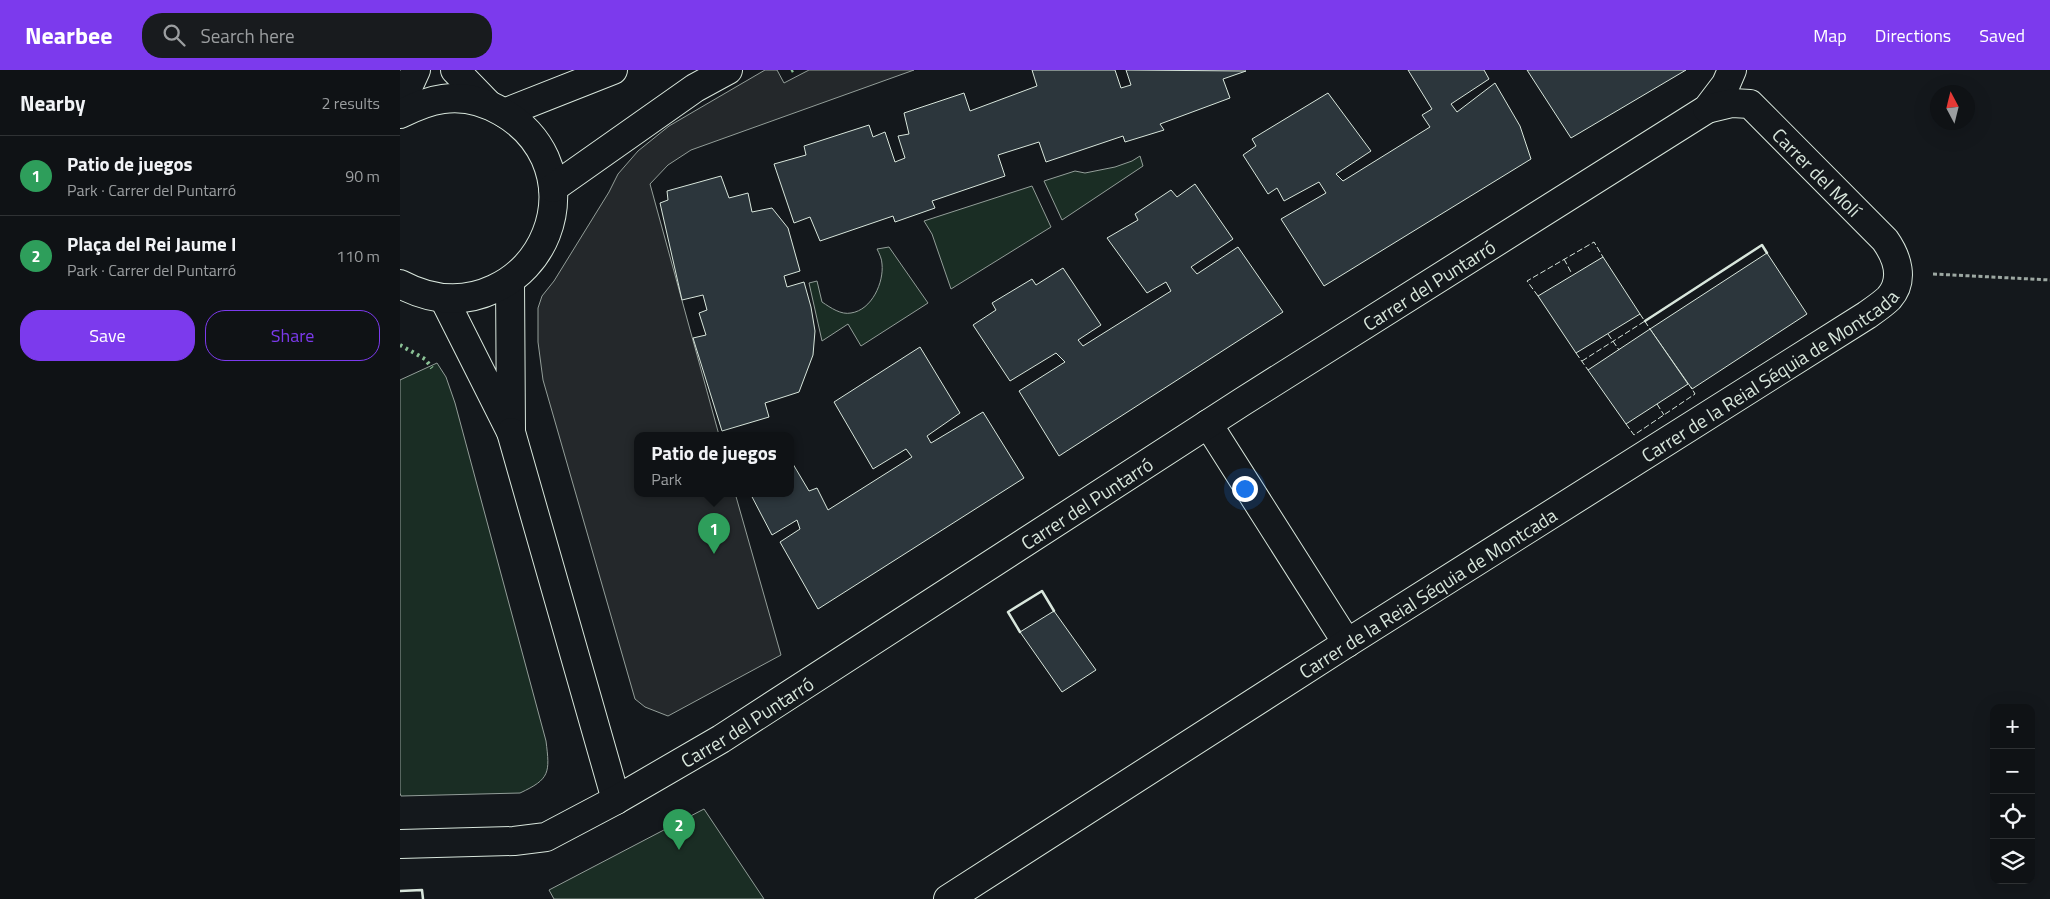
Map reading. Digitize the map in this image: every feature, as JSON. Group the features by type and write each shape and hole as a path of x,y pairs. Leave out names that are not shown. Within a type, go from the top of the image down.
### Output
{"street":[{"path":"400,105 416,70"},
{"path":"400,284 417,293 444,299 478,296 510,282 530,263 545,241 552,214 553,188 545,158 528,132 496,109 455,70"},
{"path":"400,114 418,104 444,98 471,100 496,109 613,70"},
{"path":"553,188 695,88 728,70"},
{"name":"Carrer del Puntarró","path":"400,844 514,841 546,837 616,800 721,739 1208,424 1708,109 1726,84 1732,70"},
{"name":"Carrer del Molí","path":"1708,109 1732,102 1750,104 1885,240 1895,255 1898,273"},
{"name":"Carrer de la Reial Séquia de Montcada","path":"948,899 1347,643 1867,315 1890,297 1898,273"},
{"path":"510,282 511,432"},
{"path":"444,299 511,432 616,800"},
{"path":"1208,424 1347,643"}],"path":[{"path":"1898,273 2050,280"}],"green space":[{"path":"1140,156 1143,166 1062,220 1044,181 1075,171 1085,173 1115,167"},
{"path":"1032,186 1051,227 951,289 932,234 924,221"},
{"path":"889,247 928,303 861,346 848,324 822,341 809,283 817,281 822,302 832,309 847,313 858,311 871,301 879,287 882,262 877,249"},
{"path":"437,363 446,377 455,403 546,741 548,761 546,774 537,783 520,793 401,796 400,793 400,380"},
{"path":"704,809 764,899 554,899 549,890"}],"shaded area":[{"path":"765,70 777,70 784,83 809,70 914,70 691,150 668,165 650,184 718,432 634,432 634,497 736,497 781,655 668,716 645,707 635,699 543,380 538,342 538,308 542,296 554,281 609,192 618,174 638,151 669,126"}],"building":[{"path":"1032,70 1115,70 1121,88 1131,85 1126,70 1246,71 1223,79 1230,98 1160,124 1164,130 1125,142 1123,136 1046,162 1039,142 998,155 1005,176 932,201 935,208 895,222 893,216 820,241 810,217 794,223 774,164 806,155 804,146 869,125 873,137 885,132 895,162 905,158 898,136 909,134 904,113 964,93 970,111 1037,86"},
{"path":"1408,70 1484,70 1489,79 1451,104 1457,112 1495,83 1520,126 1531,159 1324,286 1281,219 1326,193 1319,182 1284,201 1277,188 1268,194 1243,155 1256,146 1252,139 1328,93 1371,151 1336,174 1343,181 1430,127 1422,115 1432,109"},
{"path":"1527,70 1686,70 1571,138"},
{"path":"721,176 729,198 748,193 752,212 772,208 788,228 800,271 784,276 787,287 804,282 815,331 813,355 799,392 765,403 769,417 722,431 693,338 706,335 699,313 707,310 703,295 682,300 660,203 668,200 667,191"},
{"path":"1195,184 1233,239 1191,267 1197,274 1238,247 1283,312 1059,456 1019,391 1065,362 1056,353 1010,381 973,325 996,310 992,303 1032,279 1036,285 1063,268 1101,325 1078,340 1083,346 1171,291 1166,282 1147,293 1107,238 1138,220 1135,214 1171,190 1177,197"},
{"path":"1767,253 1807,314 1692,389 1650,329"},
{"path":"1603,257 1640,314 1576,353 1538,296"},
{"path":"1650,329 1688,384 1626,424 1588,370"},
{"path":"920,347 960,413 927,436 931,443 983,412 1024,478 818,609 780,542 800,529 797,520 772,535 752,497 794,497 794,466 809,491 817,488 828,510 912,457 906,449 873,469 834,402"},
{"path":"1054,611 1096,670 1062,692 1020,632"}],"hedge":[{"path":"400,345 425,359 432,368"}],"fence":[{"path":"1538,296 1527,281 1594,242 1603,257"},
{"path":"1564,259 1572,274"},
{"path":"1640,314 1650,329"},
{"path":"1582,361 1645,321"},
{"path":"1608,334 1619,350"},
{"path":"1576,353 1588,370"},
{"path":"1626,424 1634,435 1695,394 1691,387"},
{"path":"1657,404 1664,415"}],"wall":[{"path":"1645,321 1762,245 1767,253"},
{"path":"1020,632 1008,612 1042,591 1054,611"},
{"path":"400,891 422,890 423,899"}],"place":[{"name":"Patio de juegos","path":"714,554"},
{"name":"Plaça del Rei Jaume I","path":"679,850"}]}
